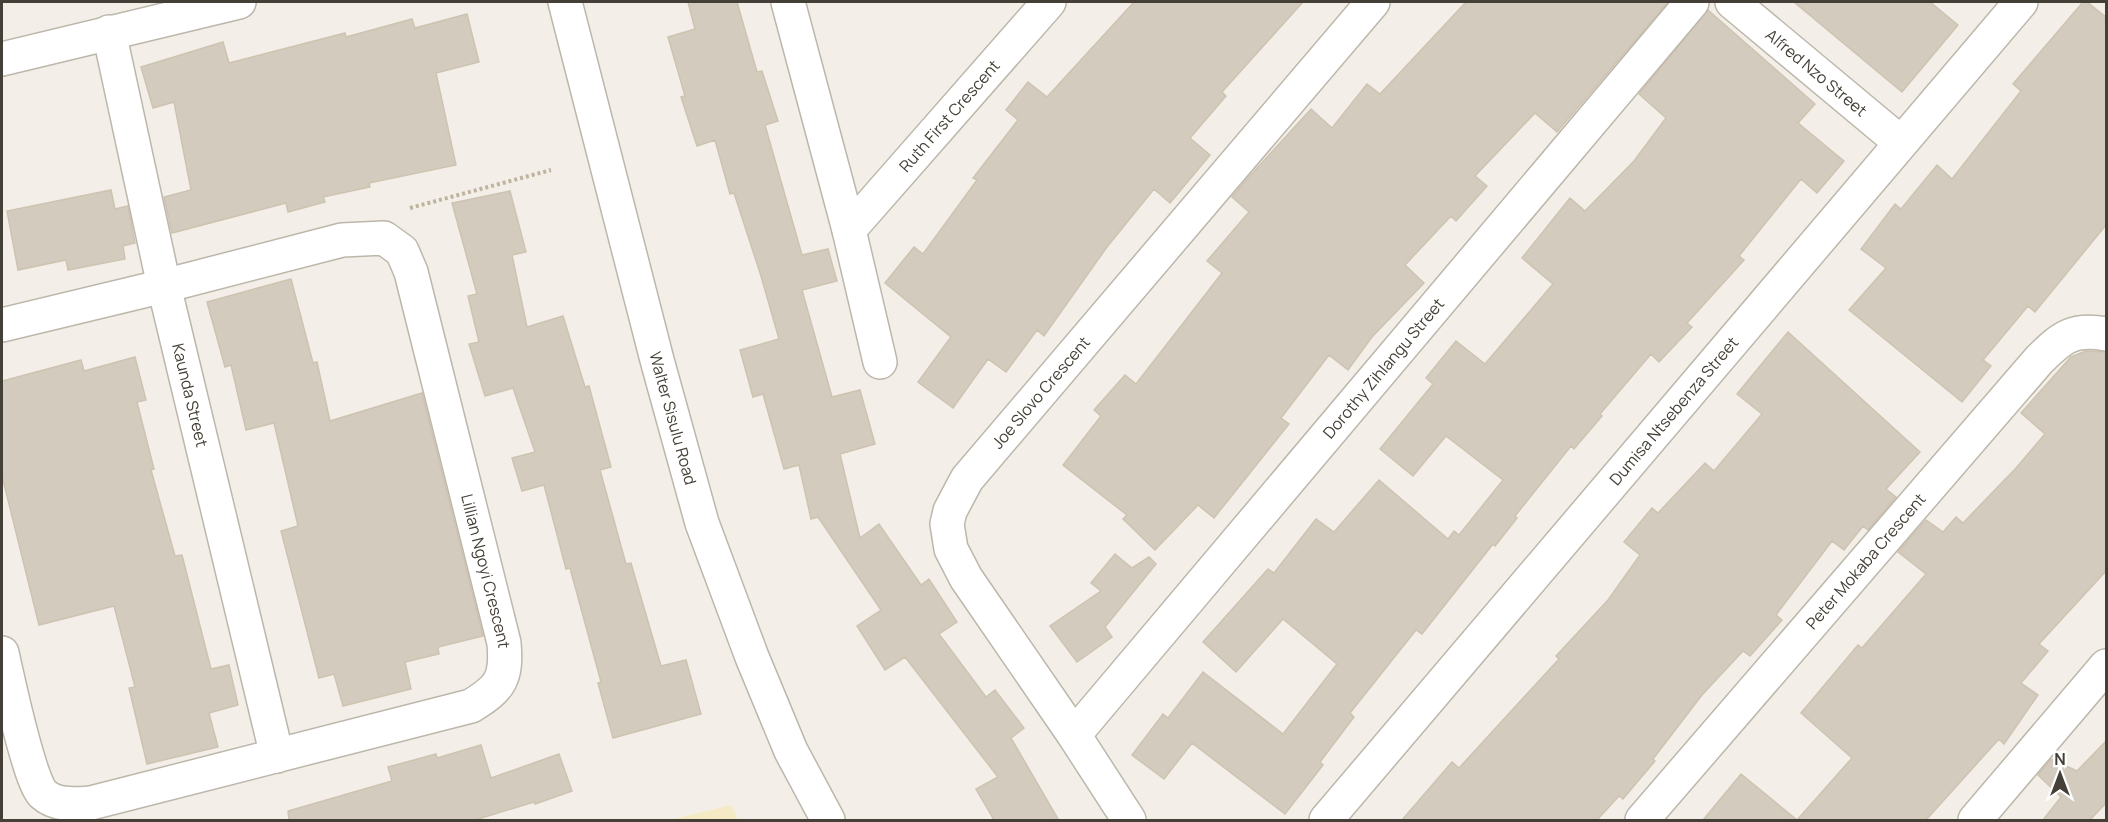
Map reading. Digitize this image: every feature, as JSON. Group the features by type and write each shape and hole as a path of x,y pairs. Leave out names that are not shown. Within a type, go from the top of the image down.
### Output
{"street":[{"path":"2,59 239,2"},
{"name":"Walter Sisulu Road","path":"565,2 657,360 702,523 752,657 791,751 828,820"},
{"path":"788,2 849,230 880,362"},
{"name":"Ruth First Crescent","path":"849,230 1049,2"},
{"name":"Joe Slovo Crescent","path":"1129,820 961,568 951,549 947,524 950,511 968,479 1373,2"},
{"name":"Dorothy Zihlangu Street","path":"1074,735 1692,2"},
{"name":"Alfred Nzo Street","path":"1732,2 1900,142"},
{"name":"Dumisa Ntsebenza Street","path":"1326,820 2021,2"},
{"name":"Kaunda Street","path":"109,32 164,286 277,756"},
{"path":"2,325 342,240 384,238"},
{"name":"Lillian Ngoyi Crescent","path":"2,653 40,793 52,801 71,804 91,803 471,706 490,695 500,682 506,665 504,643 411,272 402,251 384,238"},
{"name":"Peter Mokaba Crescent","path":"1642,820 2039,360 2057,342 2073,333 2089,331 2106,334"},
{"path":"1975,820 2106,666"}],"path":[{"path":"384,238 402,210 551,170"}],"sand":[{"path":"731,805 738,820 669,820"}],"building":[{"path":"688,2 737,2 757,72 762,71 778,121 765,125 802,255 828,249 837,281 802,290 832,397 860,390 875,444 840,454 860,538 879,524 921,585 929,579 957,622 939,634 986,697 995,690 1024,728 1011,738 1058,819 1056,820 994,820 976,789 998,777 905,657 885,670 857,626 881,610 818,517 811,519 799,465 784,469 763,394 753,397 740,350 779,339 734,193 730,194 715,140 697,146 681,97 685,96 668,37 695,29"},
{"path":"1134,2 1303,2 1222,92 1226,96 1190,138 1210,155 1170,203 1154,189 1107,247 1044,336 1037,330 1006,372 988,359 953,408 918,382 951,337 885,283 914,247 923,254 977,180 973,178 1018,120 1006,110 1028,82 1047,97"},
{"path":"1466,2 1668,2 1557,132 1535,113 1475,176 1487,186 1456,221 1451,216 1405,265 1424,283 1372,337 1348,370 1329,355 1281,418 1289,424 1214,518 1198,505 1155,550 1123,519 1127,515 1063,465 1101,416 1094,410 1125,375 1136,384 1222,273 1207,261 1249,212 1232,197 1248,178 1311,109 1332,128 1367,84 1380,94"},
{"path":"1794,2 1930,2 1958,25 1902,92"},
{"path":"2083,2 2087,2 2106,17 2106,225 2035,312 2028,306 1983,360 1991,366 1962,402 1849,310 1886,268 1861,249 1895,204 1901,209 1937,165 1952,179 2021,91 2013,84"},
{"path":"1708,10 1815,104 1798,123 1844,161 1817,193 1801,179 1739,256 1744,260 1687,323 1692,327 1659,362 1651,354 1600,414 1602,416 1574,449 1571,446 1515,516 1517,518 1495,546 1493,544 1422,634 1416,630 1350,713 1354,717 1320,762 1323,765 1285,814 1192,743 1164,779 1132,755 1163,714 1168,718 1203,672 1283,734 1337,664 1283,619 1236,672 1203,642 1268,569 1274,573 1316,519 1334,532 1379,480 1448,539 1454,531 1459,535 1503,480 1446,436 1413,476 1380,449 1433,384 1426,378 1456,341 1485,364 1553,284 1522,258 1570,198 1585,211 1634,161 1666,118 1639,94"},
{"path":"467,14 479,62 436,73 456,165 369,183 370,187 323,197 325,202 288,212 286,203 172,233 164,197 191,190 174,102 153,108 141,67 223,42 229,63 345,33 346,37 412,19 415,28"},
{"path":"111,190 115,209 128,206 135,243 123,246 125,259 68,270 66,260 18,270 7,211"},
{"path":"510,191 526,252 512,255 527,327 563,316 585,387 589,386 611,467 600,470 626,564 631,563 661,666 686,660 701,714 613,738 598,683 601,682 570,568 566,569 544,485 522,491 512,458 535,452 513,388 485,396 469,344 479,342 468,296 477,294 452,203"},
{"path":"291,279 313,363 317,362 330,421 422,393 483,636 438,647 439,654 405,662 411,689 343,706 334,674 319,678 281,531 298,526 274,423 246,430 231,365 225,367 207,302"},
{"path":"1788,332 1920,452 1886,489 1896,497 1868,530 1863,526 1844,550 1832,541 1776,615 1782,620 1750,656 1743,651 1702,695 1653,759 1655,761 1623,799 1619,796 1597,820 1402,820 1452,762 1459,768 1559,659 1556,656 1608,600 1640,555 1624,542 1652,508 1658,513 1705,463 1714,471 1762,414 1737,394"},
{"path":"2086,351 2106,352 2106,571 2039,644 2048,651 2021,683 2038,695 2004,744 1999,739 1926,820 1797,820 1852,758 1801,713 1858,645 1862,648 1926,574 1898,552 1926,520 1943,532 1956,517 1963,523 2016,468 2045,434 2021,413 2071,357"},
{"path":"135,357 146,400 137,402 154,469 151,470 175,556 182,555 211,669 229,665 238,705 209,713 218,747 147,764 129,688 135,687 114,606 39,625 2,476 2,381 81,360 84,371"},
{"path":"1115,554 1132,568 1149,557 1156,564 1105,627 1112,637 1077,662 1050,626 1101,591 1091,583"},
{"path":"2106,741 2106,803 2090,820 2043,820 2061,797 2038,775 2051,759 2077,771"},
{"path":"481,745 491,778 559,754 572,791 535,804 534,802 475,820 289,820 288,811 392,781 388,767 436,754 437,758"},
{"path":"1741,774 1797,820 1703,820"}]}
